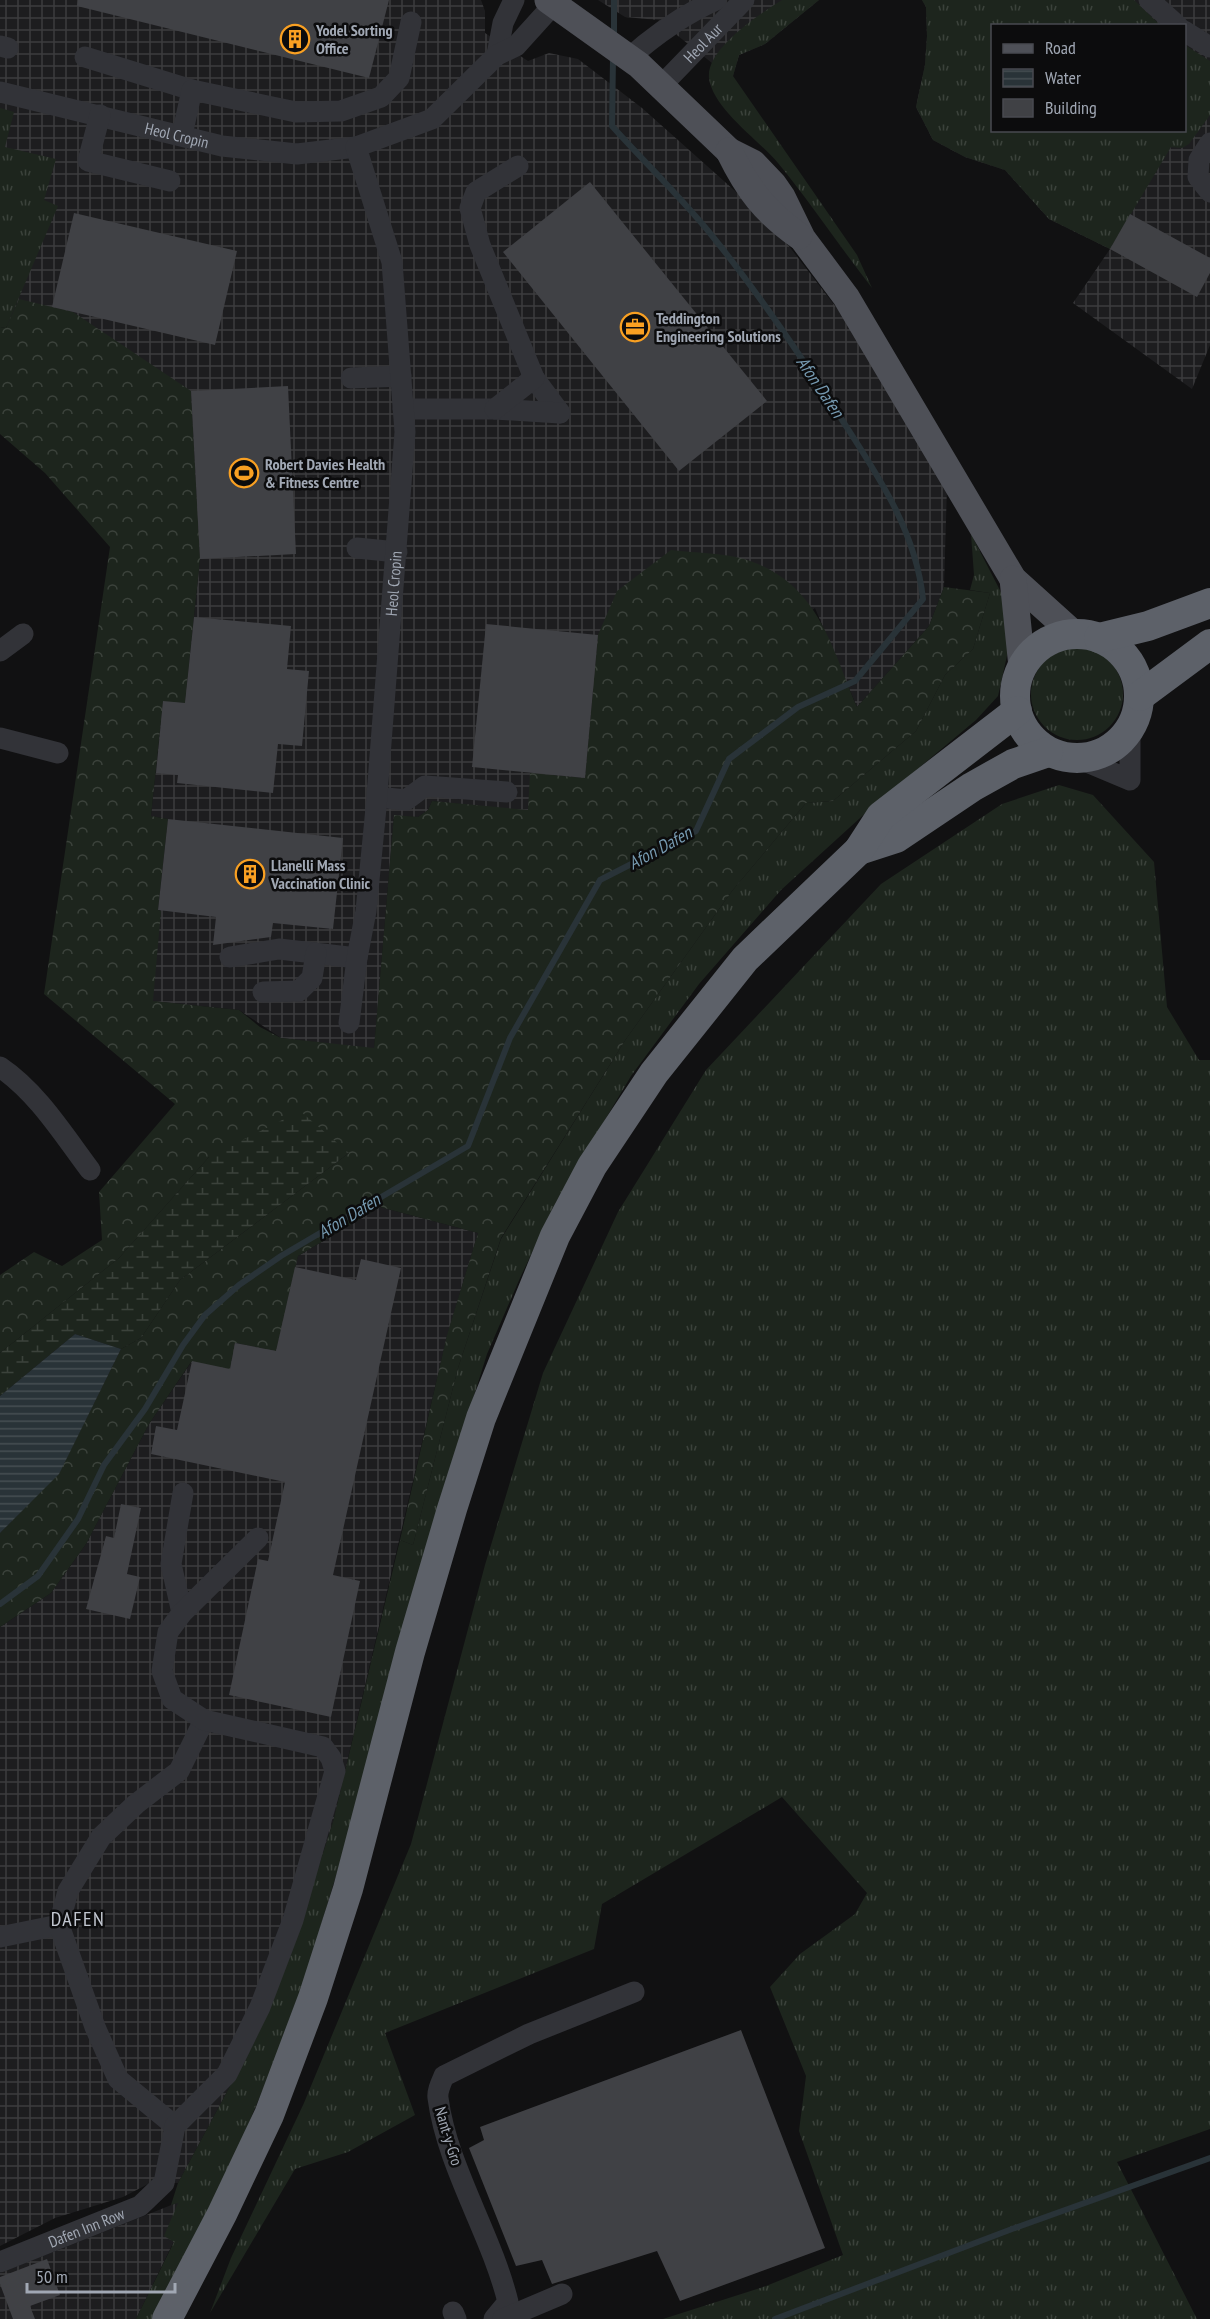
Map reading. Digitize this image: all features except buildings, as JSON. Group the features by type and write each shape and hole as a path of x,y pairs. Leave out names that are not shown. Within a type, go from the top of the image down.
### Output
{"highway":[{"path":"1087,636 1116,647 1129,661 1137,677 1140,696 1137,714 1130,730 1116,745 1099,755 1080,759 1048,752 1029,734 1017,711 1015,696 1022,667 1035,650 1053,639 1148,626 1210,603"},
{"path":"1140,696 1210,644"},
{"path":"168,2319 222,2214 269,2115 313,1998 348,1889 410,1652 452,1509 481,1418 555,1236 598,1156 654,1073 745,959 804,900 859,850 881,816 1017,711"},
{"path":"859,850 896,838 972,787 1013,764 1048,752"}],"main road":[{"path":"551,2 629,58 729,151 753,163 773,184 802,238 846,297 1013,579 1087,636"},
{"path":"1013,579 1022,667"}],"street":[{"path":"497,56 503,23 514,0"},
{"name":"Heol Aur","path":"629,58 657,33 691,11 716,0"},
{"name":"Heol Aur","path":"661,86 744,0"},
{"path":"1149,0 1176,24"},
{"name":"Heol Cropin","path":"0,92 222,146 297,154 356,147 432,119 497,56 516,46 551,2"},
{"path":"85,57 192,90 296,112 341,111 381,97 399,78 411,22"},
{"path":"1186,32 1210,47"},
{"path":"182,135 192,90"},
{"path":"100,115 88,161 170,181"},
{"path":"1210,143 1199,160 1198,177 1210,192"},
{"name":"Heol Cropin","path":"349,1023 357,958 366,911 377,797 398,552 405,432 392,262 356,147"},
{"path":"403,409 495,409 560,413 534,378 480,245 470,208 476,192 518,166"},
{"path":"351,378 400,376"},
{"path":"495,409 534,378"},
{"path":"357,548 398,552"},
{"path":"0,651 23,634"},
{"path":"0,738 58,753"},
{"path":"377,797 406,800 425,786 507,792"},
{"path":"230,957 279,949 357,958"},
{"path":"263,992 298,991 312,978 316,953"},
{"path":"0,1067 13,1075 40,1105 90,1170"},
{"path":"182,1613 171,1564 183,1493"},
{"path":"204,1720 179,1771 136,1804 101,1837 68,1891 59,1925 95,2027 118,2079 175,2126 226,2074 260,2007 293,1920 335,1771 331,1758 323,1747 204,1720 172,1699 162,1671 168,1632 182,1613 258,1538"},
{"path":"0,1937 59,1925"},
{"name":"Nant-y-Gro","path":"494,2319 508,2302 501,2275 450,2144 437,2095 444,2076 529,2034 634,1992"},
{"name":"Dafen Inn Row","path":"0,2262 140,2206 164,2183 175,2126"},
{"path":"503,2319 562,2294"}],"shaded area":[{"path":"0,0 481,0 485,11 485,33 528,61 549,53 578,59 642,108 772,224 842,315 947,486 944,587 929,626 857,707 815,608 585,778 528,811 432,801 428,810 418,817 394,816 374,1049 281,1038 239,1010 152,1001 168,819 151,816 163,701 185,703 200,559 73,312 0,327"},
{"path":"598,0 819,0 765,44 739,55 733,76 712,63 658,20 625,17"},
{"path":"922,0 1210,0 1210,345 1192,389 1073,303 1110,249 1049,219 1005,170 965,157 933,140 916,107 925,65 926,7"},
{"path":"380,1207 478,1233 447,1336 333,1822 300,1924 258,2034 178,2183 152,2182 123,2197 55,2218 0,2246 0,1627 51,1593 86,1544 149,1424 192,1361 235,1343 295,1267 298,1256"},
{"path":"179,2202 174,2241 136,2319 0,2319 0,2273"}],"green space":[{"path":"782,0 819,0 765,44 739,55 733,76 857,255 872,288 778,163 738,124 712,90 709,78 710,67 725,44 736,33"},
{"path":"922,0 1134,0 1159,24 991,24 991,132 1186,132 1186,46 1210,61 1210,115 1189,144 1182,148 1171,147 1110,249 1049,219 1005,170 965,157 933,140 916,107 925,65 926,7"},
{"path":"0,108 14,112 5,147 56,159 44,200 58,206 6,328 0,327"},
{"path":"19,299 73,312 191,391 200,559 185,703 163,702 151,816 168,819 158,910 161,911 153,1001 239,1010 260,1027 281,1038 374,1048 394,815 418,817 428,810 432,801 528,810 530,773 585,778 598,635 617,591 671,550 744,559 775,573 794,587 808,603 831,642 857,707 929,626 944,587 990,593 973,649 945,675 916,731 833,801 806,803 732,891 626,1039 501,1238 458,1368 413,1545 400,1540 447,1335 478,1233 380,1207 298,1256 276,1351 235,1343 230,1369 191,1362 149,1424 86,1544 51,1593 0,1627 0,1533 59,1473 121,1349 141,1338 180,1280 349,1153 209,1157 119,1258 0,1353 0,1275 34,1252 62,1266 102,1240 99,1192 175,1104 44,994 110,547 45,473 0,434 0,327 6,328"},
{"path":"971,534 1006,602 1008,651 998,696 976,720 871,808 781,890 699,984 631,1076 556,1202 520,1278 487,1354 414,1587 339,1866 301,1991 230,2168 152,2319 136,2319 174,2242 164,2236 178,2203 171,2205 178,2183 258,2034 300,1924 333,1822 400,1540 413,1545 458,1368 501,1239 626,1039 732,891 806,803 833,801 916,731 945,675 973,649 990,593 970,590 974,575"},
{"path":"1077,648 1094,652 1109,662 1119,677 1123,694 1119,711 1109,726 1094,736 1077,740 1060,736 1045,726 1035,711 1031,694 1035,677 1045,662 1060,652"},
{"path":"1059,785 1093,795 1154,862 1167,1007 1199,1060 1210,1060 1210,2129 1117,2162 1197,2319 663,2319 766,2286 843,2255 799,2131 806,2076 770,1987 800,1954 855,1914 867,1893 782,1797 602,1904 594,1949 385,2033 415,2115 348,2152 295,2169 210,2313 231,2258 304,2103 411,1844 485,1565 543,1373 618,1212 706,1070 881,884 1002,804"},
{"path":"300,1111 349,1153 180,1280 141,1338 121,1349 75,1334 0,1396 0,1353 119,1258 209,1157"}],"water":[{"path":"75,1334 121,1349 59,1474 0,1533 0,1396"}],"waterway":[{"name":"Afon Dafen","path":"614,0 614,38"},
{"name":"Afon Dafen","path":"0,1604 38,1576 78,1519 104,1465 145,1409 183,1345 205,1315 239,1285 281,1256 468,1146 510,1038 600,880 696,831 729,759 798,707 855,681 923,599 913,551 894,506 813,375 764,304 713,237 612,126 613,58"},
{"path":"775,2319 1012,2229 1210,2158"}],"place":[{"name":"Yodel Sorting Office","path":"295,39"},
{"name":"Teddington Engineering Solutions","path":"635,327"},
{"name":"Robert Davies Health & Fitness Centre","path":"244,473"},
{"name":"Llanelli Mass Vaccination Clinic","path":"250,874"}],"district":[{"name":"DAFEN","path":"78,1919"}]}
